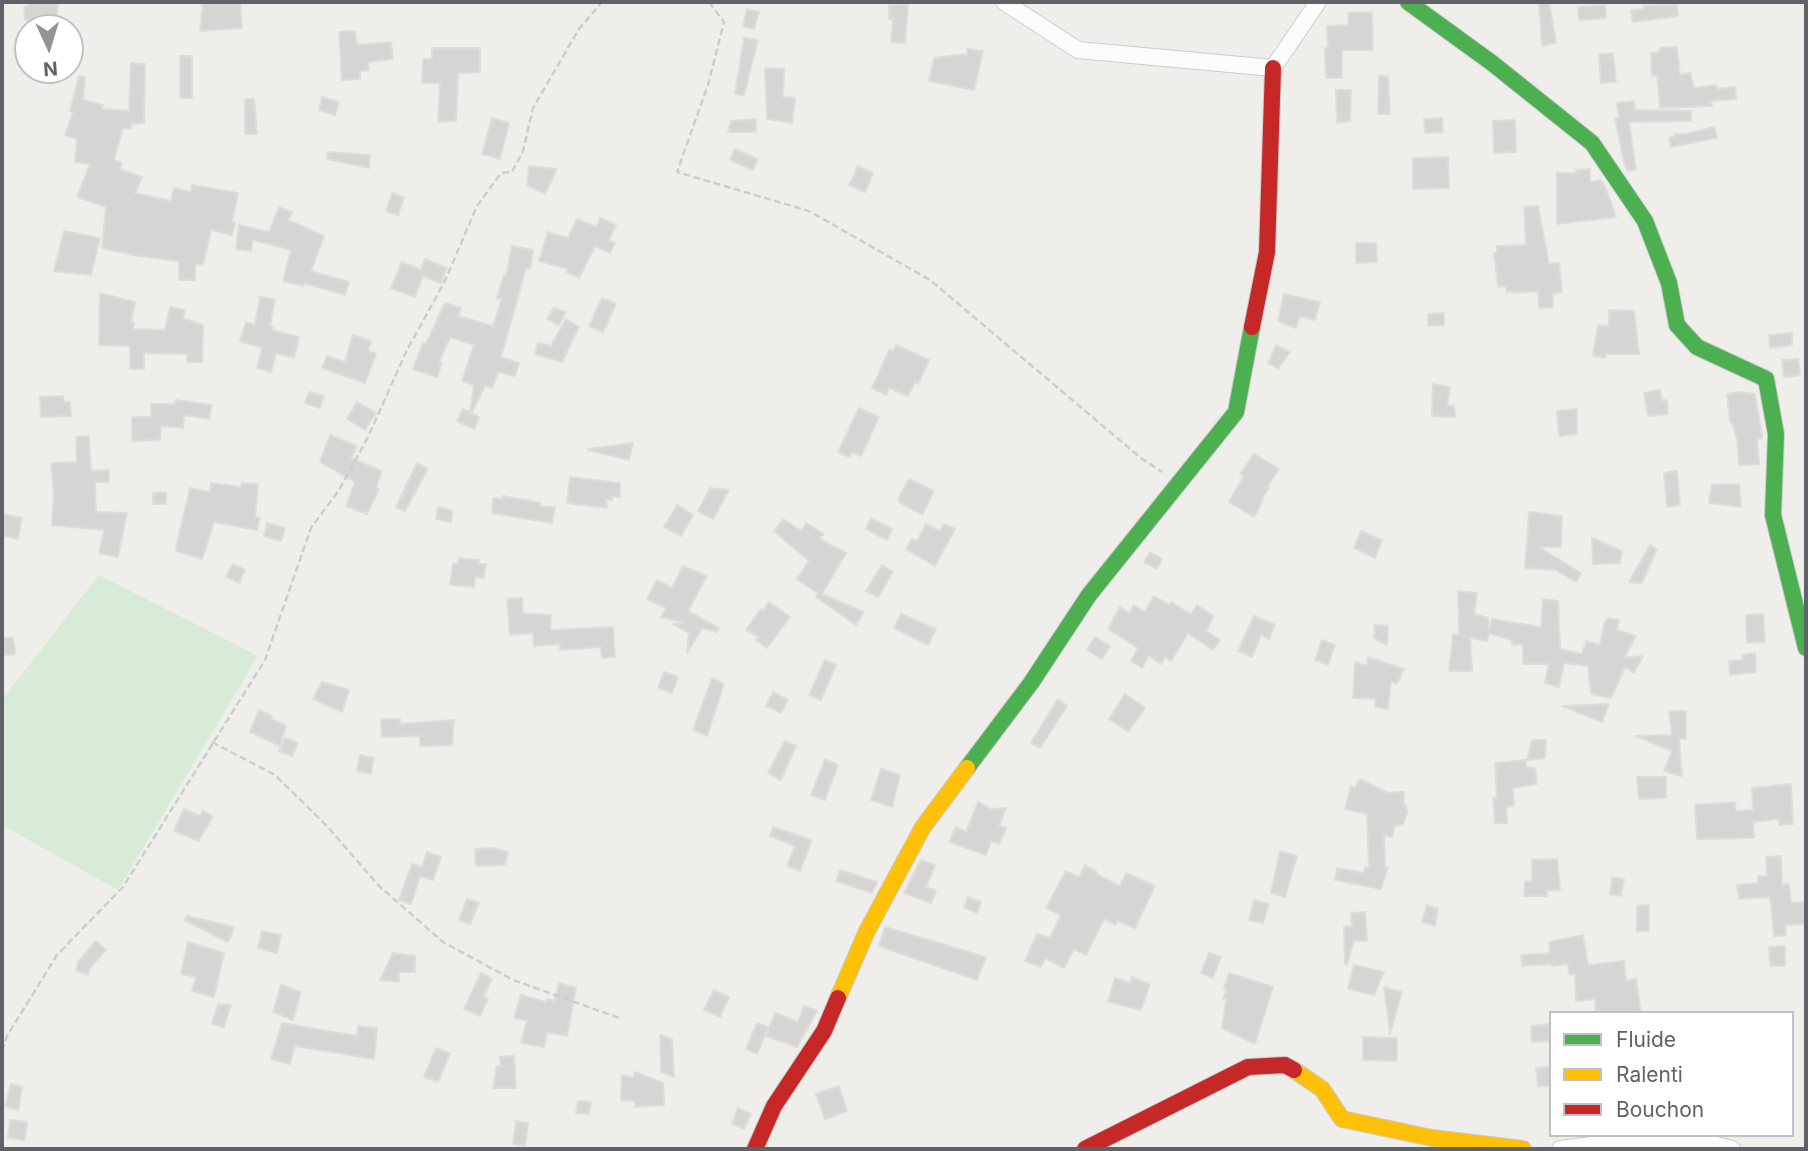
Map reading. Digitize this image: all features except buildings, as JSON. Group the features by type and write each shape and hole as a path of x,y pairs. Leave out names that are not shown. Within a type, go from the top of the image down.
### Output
{"street":[{"path":"1004,2 1079,50 1273,68"},
{"path":"755,1149 775,1106 824,1031 867,930 923,827 1031,683 1089,595 1236,412 1267,252 1273,68 1318,2"},
{"path":"1408,2 1492,63 1536,101 1592,143 1645,221 1669,283 1677,325 1697,347 1766,379 1776,434 1773,515 1806,648"},
{"path":"1085,1149 1248,1067 1285,1065 1322,1089 1342,1119 1412,1136 1474,1146 1523,1149"},
{"path":"1560,1149 1601,1144 1697,1140 1732,1149"}],"path":[{"path":"2,1051 7,1036 57,955 123,887 265,660 311,528 340,490 368,437 407,350 445,281 477,206 500,173 512,172 523,150 533,108 579,29 602,2"},
{"path":"709,2 724,22 708,85 677,172 809,211 930,280 1141,458 1179,484"},
{"path":"212,742 275,775 327,826 379,886 443,942 513,980 622,1020"}],"green space":[{"path":"99,575 258,656 118,890 2,825 2,700"}],"traffic: fast":[{"path":"1408,2 1492,63 1592,143 1645,221 1669,283 1677,325 1697,347 1766,379 1776,434 1773,515 1806,648"},
{"path":"967,768 1031,683 1089,595 1236,412 1252,327"}],"traffic: slow":[{"path":"838,998 867,931 923,827 967,768"},
{"path":"1294,1070 1322,1089 1342,1119 1432,1138 1523,1149"}],"traffic: jam":[{"path":"1252,327 1267,252 1273,68"},
{"path":"755,1149 774,1106 824,1031 838,998"},
{"path":"1085,1149 1248,1067 1285,1065 1294,1070"}]}
